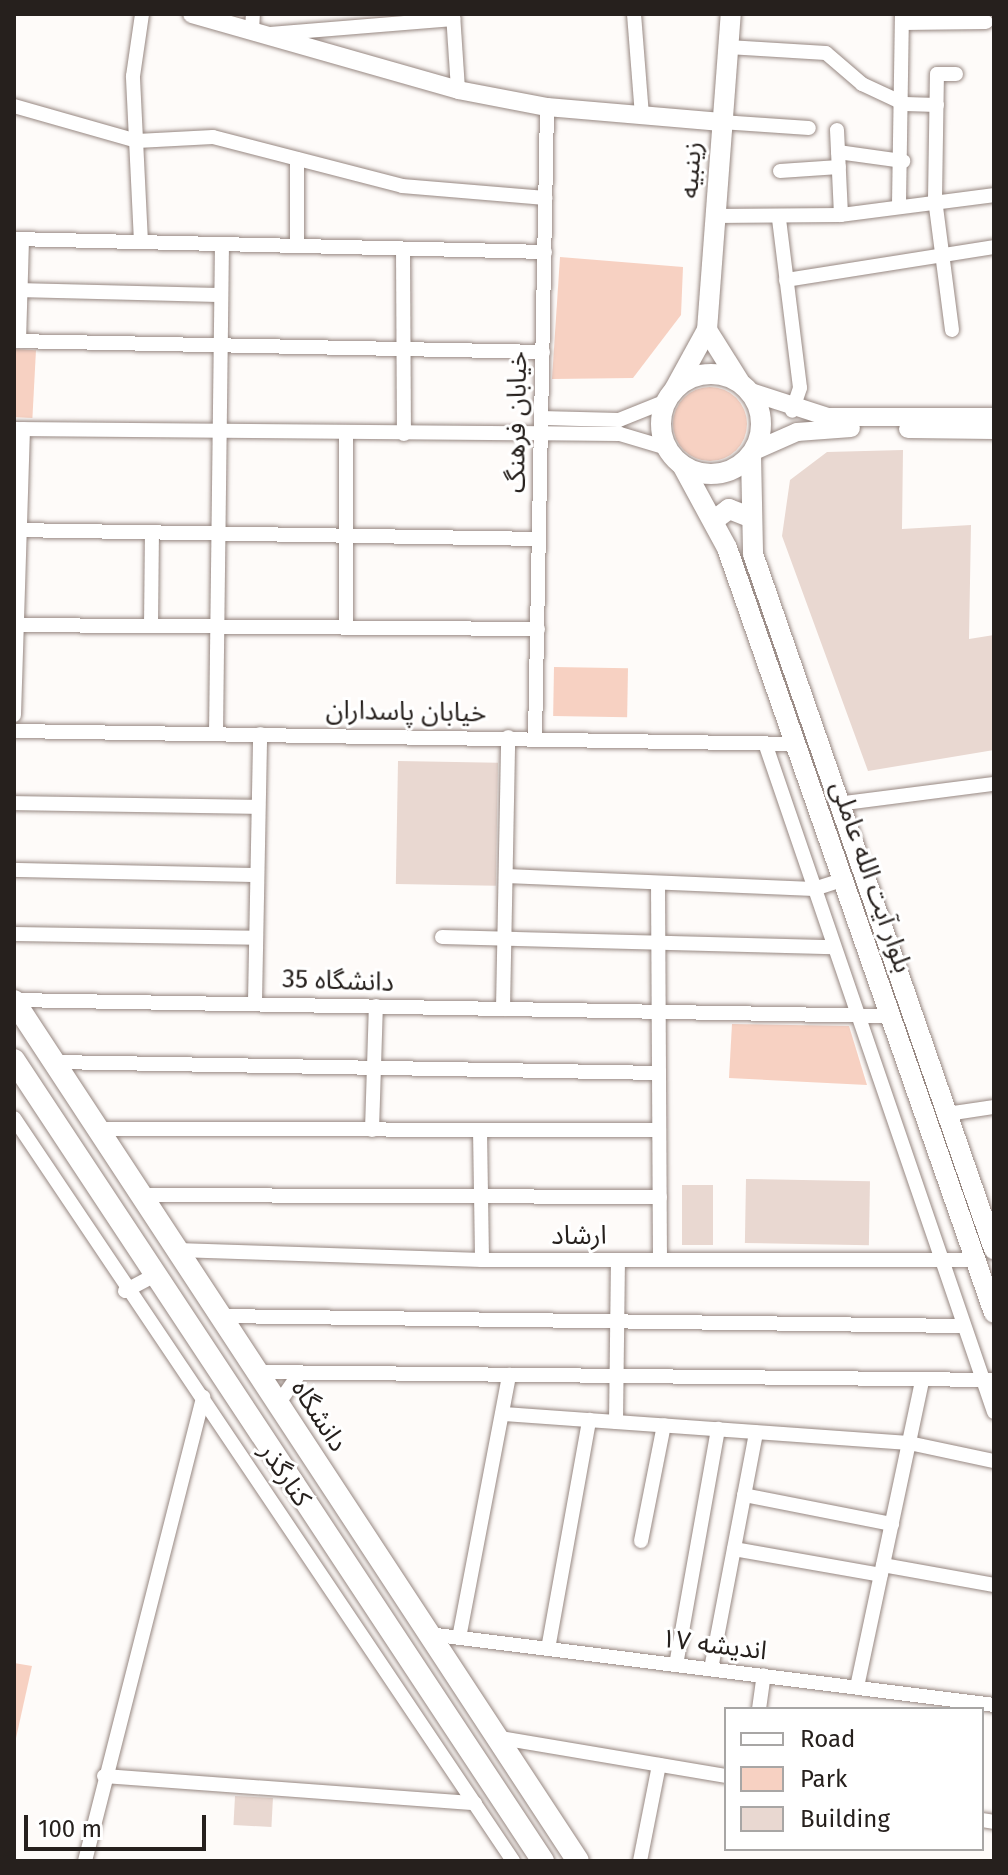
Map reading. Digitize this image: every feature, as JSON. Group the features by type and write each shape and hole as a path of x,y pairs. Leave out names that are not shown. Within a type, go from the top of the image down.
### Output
{"main road":[{"name":"زینبیه","path":"670,395 707,330 731,14"},
{"path":"707,330 745,387 762,422 752,453 724,473 682,465 667,448 661,428 670,395 698,375 745,387"},
{"name":"بلوار آیت‌ الله عاملی","path":"752,453 747,516 753,554 837,804 994,1249"},
{"name":"بلوار آیت‌ الله عاملی","path":"682,465 713,521 797,744 994,1313"},
{"path":"713,521 729,509 747,516"},
{"name":"دانشگاه","path":"14,1000 218,1316 506,1747 578,1861"},
{"path":"14,1060 543,1861"},
{"path":"485,1775 502,1771 506,1747"},
{"path":"503,1801 513,1783 529,1784"}],"street":[{"path":"141,242 133,76 142,14"},
{"path":"192,14 257,27 458,90 547,107 809,128"},
{"path":"634,14 642,116"},
{"path":"257,27 453,17 458,90"},
{"path":"899,203 905,104 902,18 986,22"},
{"path":"728,47 826,53 862,84 905,104 937,105"},
{"path":"952,330 935,199 937,74 956,74"},
{"path":"14,106 137,141 213,137 402,186 546,198"},
{"name":"خیابان فرهنگ","path":"535,738 547,107"},
{"path":"837,130 841,215"},
{"path":"297,159 297,246"},
{"path":"780,171 838,159 903,161"},
{"path":"714,216 779,219 841,215 899,203 994,195"},
{"path":"779,219 800,388 792,411"},
{"path":"543,352 17,341 18,239 545,252"},
{"path":"216,734 222,244"},
{"path":"786,280 943,251 994,247"},
{"path":"403,249 404,434"},
{"path":"18,290 221,295"},
{"path":"745,387 792,411 994,417"},
{"path":"541,418 619,420 670,395"},
{"path":"752,453 797,432 838,428 994,430"},
{"path":"14,715 18,429 541,437 620,434 667,448"},
{"path":"346,434 346,628"},
{"path":"17,530 539,539"},
{"path":"151,626 152,532"},
{"path":"15,625 538,629"},
{"name":"خیابان پاسداران","path":"14,731 797,744"},
{"path":"255,1002 260,734"},
{"path":"503,1009 508,737"},
{"path":"765,743 963,1326 989,1380 994,1412"},
{"path":"837,804 994,784"},
{"path":"14,803 258,807"},
{"path":"14,870 257,875"},
{"path":"506,876 814,889 845,879"},
{"path":"658,883 660,1260"},
{"path":"14,934 256,938"},
{"path":"442,937 834,947"},
{"name":"دانشگاه 35","path":"14,1000 891,1016"},
{"path":"34,1031 38,1015 55,1000"},
{"path":"372,1130 376,1006"},
{"path":"54,1062 659,1073"},
{"path":"947,1114 994,1107"},
{"name":"کنارگذر","path":"14,1118 125,1291 203,1397 513,1861"},
{"path":"97,1129 659,1130"},
{"path":"480,1130 482,1260"},
{"path":"140,1195 660,1197"},
{"name":"ارشاد","path":"177,1250 217,1257 975,1260"},
{"path":"199,1285 217,1257"},
{"path":"616,1422 618,1260"},
{"path":"125,1291 155,1275"},
{"path":"218,1316 963,1326"},
{"path":"257,1372 989,1380"},
{"path":"278,1404 300,1373"},
{"path":"459,1638 509,1375"},
{"path":"857,1687 922,1380"},
{"path":"85,1861 104,1776 203,1397"},
{"path":"504,1414 909,1443 994,1461"},
{"path":"548,1649 589,1420"},
{"path":"641,1541 664,1425"},
{"path":"676,1665 718,1429"},
{"path":"711,1669 756,1432"},
{"path":"744,1495 892,1524"},
{"path":"734,1549 994,1585"},
{"name":"اندیشه ۱۷","path":"429,1634 994,1705"},
{"path":"759,1707 764,1675"},
{"path":"506,1747 724,1776"},
{"path":"640,1861 659,1765"},
{"path":"104,1776 475,1803"}],"green space":[{"path":"560,257 683,267 681,315 633,378 552,379"},
{"path":"14,349 36,350 32,418 14,417"},
{"path":"703,387 717,387 731,393 741,403 747,424 741,445 731,455 717,461 703,461 689,455 679,445 673,431 673,417 679,403 689,393"},
{"path":"554,667 628,668 627,717 553,716"},
{"path":"732,1024 849,1026 867,1085 729,1078"},
{"path":"14,1663 32,1666 14,1747"}],"building":[{"path":"903,450 902,529 971,525 969,639 994,635 994,750 868,771 782,536 790,480 827,452"},
{"path":"398,761 498,763 496,886 396,884"},
{"path":"746,1179 870,1181 869,1245 745,1243"},
{"path":"682,1185 713,1185 713,1245 682,1245"},
{"path":"235,1796 273,1798 271,1827 233,1825"}]}
